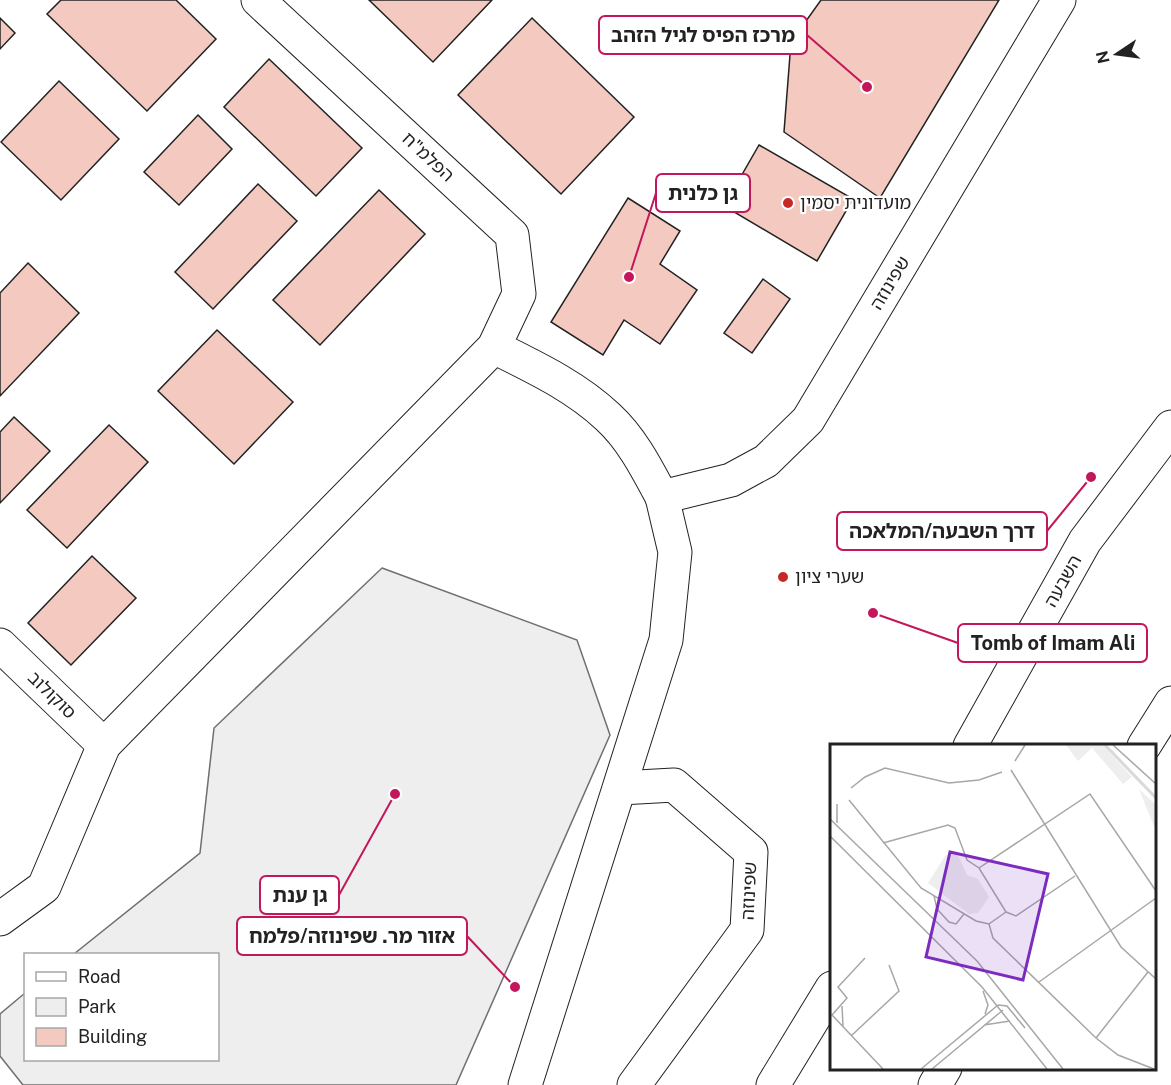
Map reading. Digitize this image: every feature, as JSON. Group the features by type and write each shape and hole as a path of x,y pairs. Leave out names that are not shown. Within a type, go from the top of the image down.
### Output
{"main road":[{"name":"הפלמ\"ח","path":"104,745 494,347 519,294 512,235 258,0"},
{"name":"שפינוזה","path":"662,497 731,480 766,461 808,420 1059,0"},
{"path":"494,347 550,375 608,417 639,455 662,497 675,552 666,640 525,1085"},
{"name":"השבעה","path":"971,744 1085,541 1171,427"},
{"name":"סוקולוב","path":"0,645 104,745"},
{"path":"1145,744 1171,703"},
{"path":"0,919 44,887 104,745"},
{"name":"שפינוזה","path":"620,788 674,785 751,852 747,930 634,1085"},
{"path":"773,1085 830,991"},
{"path":"935,1085 944,1070"}],"green space":[{"path":"382,568 577,640 610,735 456,1085 23,1085 0,1056 0,1014 24,994 24,1061 219,1061 219,953 75,953 200,853 214,728"}],"building":[{"path":"61,0 176,0 216,39 147,111 47,14"},
{"path":"369,0 492,0 433,62"},
{"path":"821,0 999,0 880,198 784,132 791,42"},
{"path":"0,18 15,33 0,49"},
{"path":"532,18 634,117 561,194 458,95"},
{"path":"269,59 362,148 316,196 224,107"},
{"path":"59,81 119,139 61,200 1,142"},
{"path":"198,115 232,149 179,205 144,172"},
{"name":"מועדונית יסמין","path":"759,145 853,199 817,261 724,206"},
{"path":"258,184 297,221 213,309 175,272"},
{"path":"379,190 425,234 320,345 273,300"},
{"path":"628,198 680,231 660,264 697,290 660,344 624,320 603,355 551,322"},
{"path":"28,263 79,313 0,396 0,293"},
{"path":"763,279 790,299 752,353 724,333"},
{"path":"217,330 293,402 234,464 158,391"},
{"path":"14,417 50,451 0,503 0,432"},
{"path":"109,425 148,462 67,548 27,510"},
{"path":"92,556 136,598 71,665 28,623"}],"place":[{"name":"מרכז הפיס לגיל הזהב","path":"867,87"},
{"name":"מועדונית יסמין","path":"788,203"},
{"name":"גן כלנית","path":"629,277"},
{"name":"דרך השבעה/המלאכה","path":"1091,477"},
{"name":"שערי ציון","path":"783,577"},
{"name":"Tomb of Imam Ali","path":"873,613"},
{"name":"גן ענת","path":"395,794"},
{"name":"אזור מר. שפינוזה/פלמח","path":"515,987"}]}
